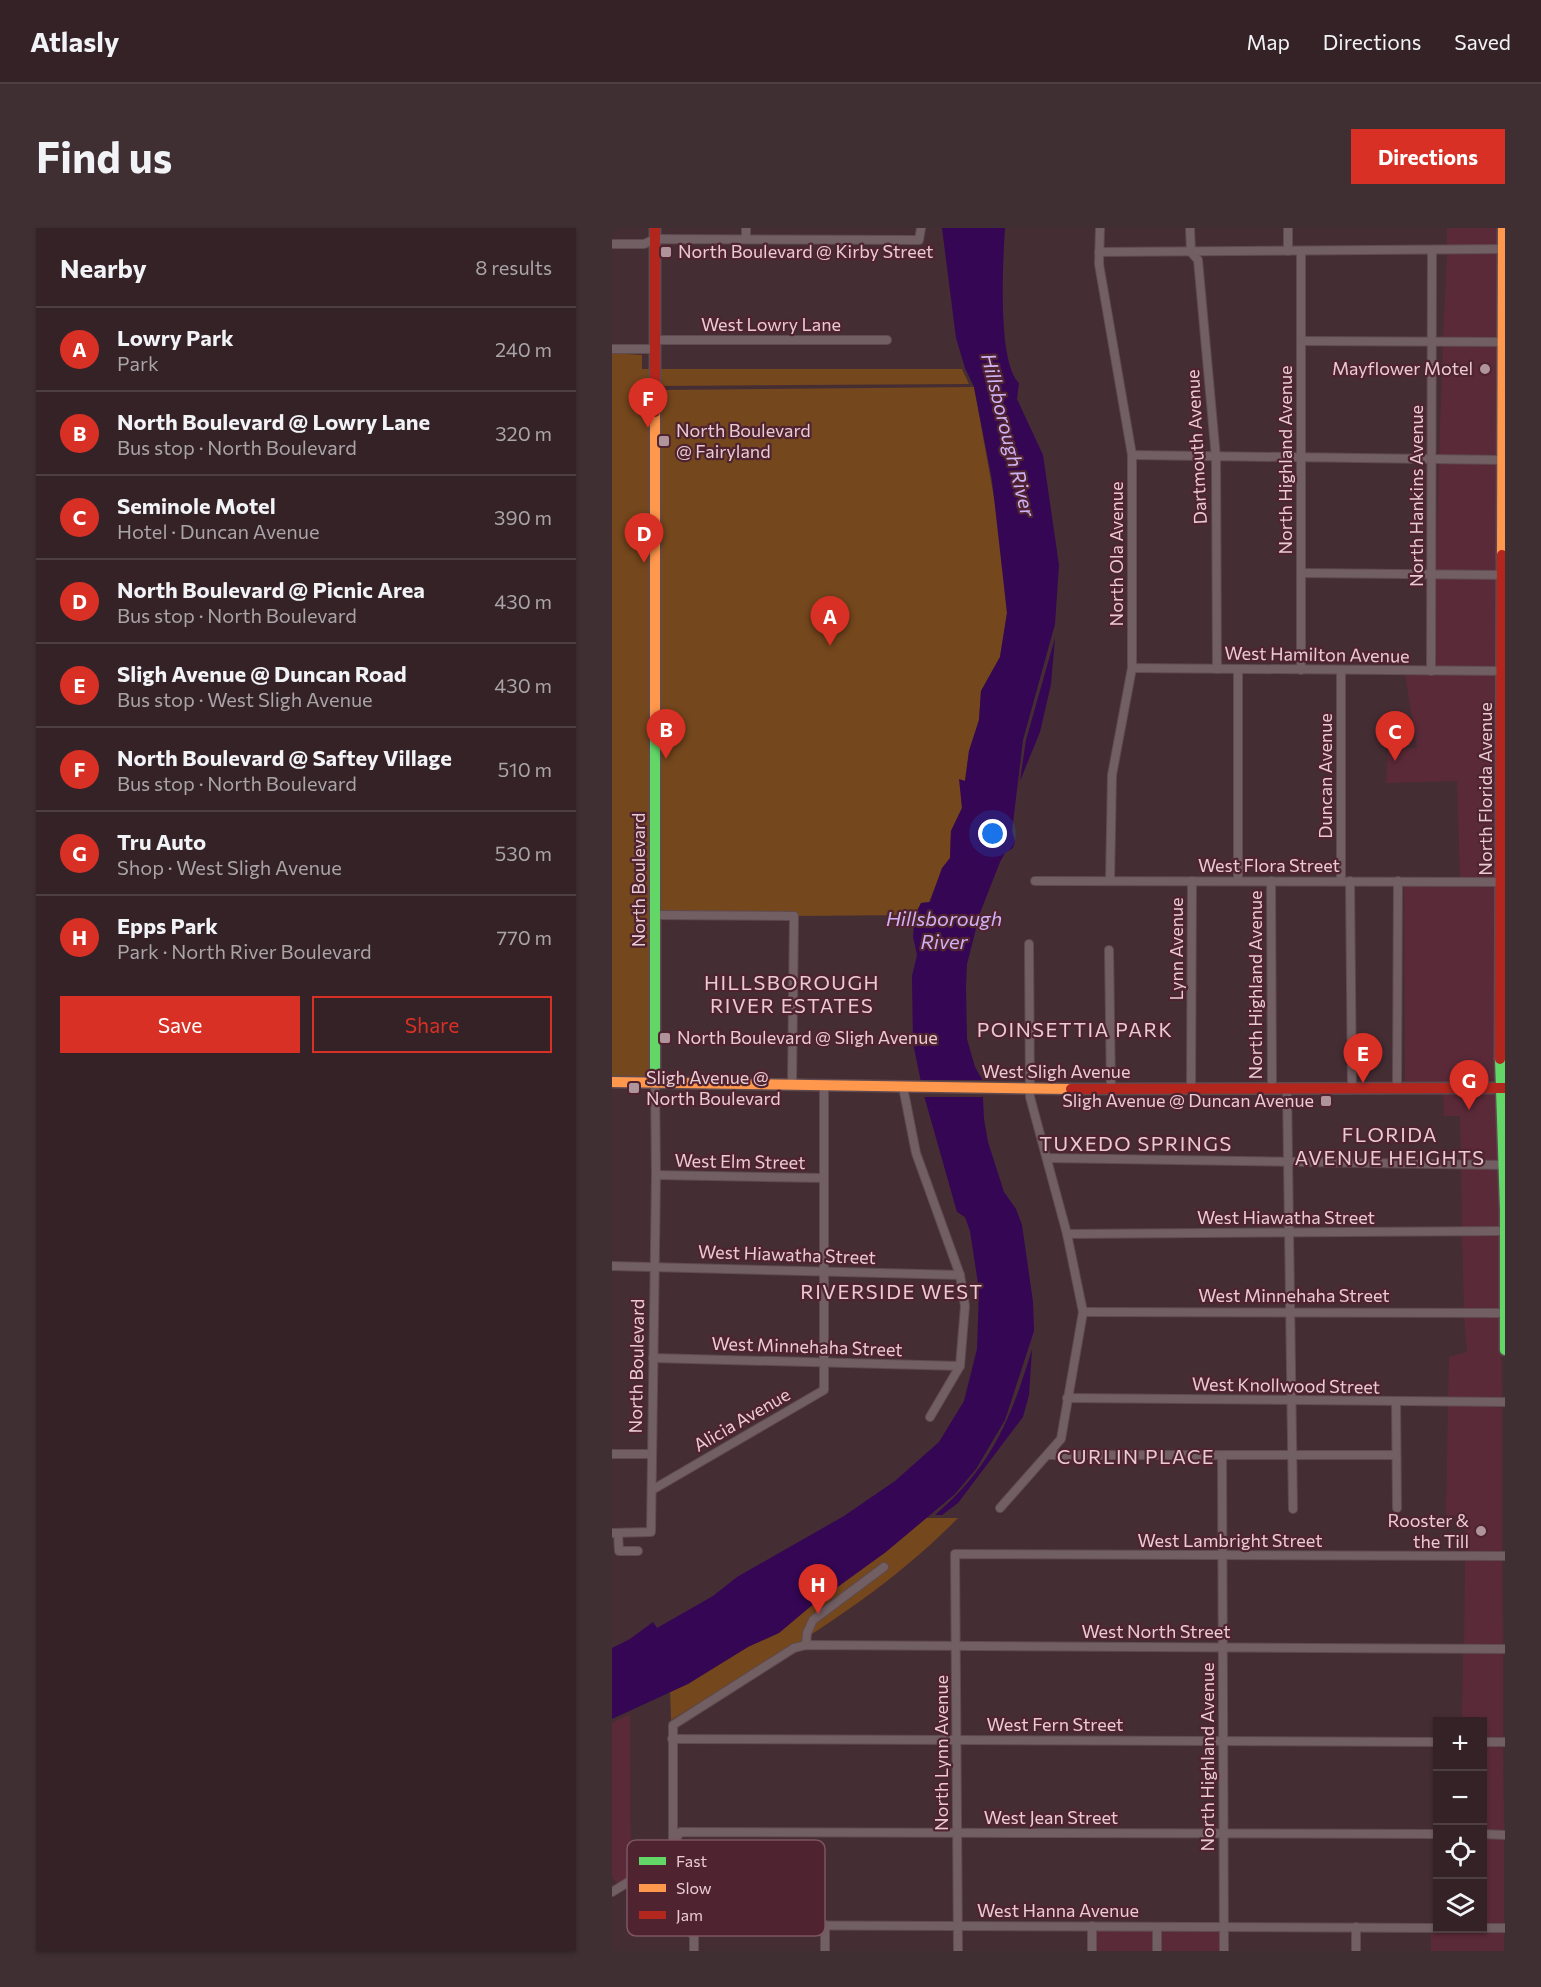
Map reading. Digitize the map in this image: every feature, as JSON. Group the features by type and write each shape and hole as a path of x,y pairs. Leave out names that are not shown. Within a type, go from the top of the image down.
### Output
{"main road":[{"name":"North Florida Avenue","path":"1503,228 1505,1350"},
{"name":"North Boulevard","path":"655,233 655,1083"},
{"name":"West Sligh Avenue","path":"612,1082 1005,1089 1503,1088"}],"street":[{"path":"746,228 746,238"},
{"path":"612,244 644,244 655,233 746,238 919,240 921,228"},
{"name":"North Ola Avenue","path":"1100,228 1099,252 1132,455 1132,668 1112,775 1110,881"},
{"name":"Dartmouth Avenue","path":"1190,228 1191,252 1198,260 1216,458 1216,669"},
{"path":"1288,228 1288,251"},
{"path":"1099,252 1504,249"},
{"name":"North Hankins Avenue","path":"1431,671 1432,250"},
{"name":"North Highland Avenue","path":"1301,251 1301,670"},
{"name":"West Lowry Lane","path":"612,349 655,344 887,340"},
{"path":"1301,341 1432,342 1503,348"},
{"path":"1132,455 1216,458 1503,460"},
{"path":"1301,573 1503,575"},
{"name":"West Hamilton Avenue","path":"1132,668 1503,671"},
{"name":"North Highland Avenue","path":"1238,669 1238,881"},
{"name":"Duncan Avenue","path":"1341,670 1341,881"},
{"name":"West Flora Street","path":"1035,881 1504,882"},
{"name":"Lynn Avenue","path":"1191,1089 1192,881"},
{"name":"North Highland Avenue","path":"1271,881 1272,1089"},
{"path":"1350,881 1352,1089"},
{"path":"1397,1089 1398,881"},
{"path":"655,915 794,916 792,1085"},
{"path":"1000,1508 1061,1439 1083,1312 1067,1234 1030,1089 1029,944"},
{"path":"1109,950 1111,1089"},
{"name":"North Boulevard","path":"616,1536 651,1532 656,1175 655,1083"},
{"path":"824,1086 824,1363"},
{"path":"905,1087 916,1153 960,1275 965,1306 960,1366 930,1417"},
{"name":"North Highland Avenue","path":"1287,1089 1293,1509"},
{"path":"1047,1158 1503,1165"},
{"name":"West Elm Street","path":"656,1175 823,1178"},
{"name":"West Hiawatha Street","path":"1067,1234 1505,1232"},
{"name":"West Hiawatha Street","path":"612,1266 960,1275"},
{"name":"West Minnehaha Street","path":"1083,1312 1505,1313"},
{"name":"West Minnehaha Street","path":"653,1358 960,1366"},
{"name":"Alicia Avenue","path":"652,1490 824,1390 824,1363"},
{"name":"West Knollwood Street","path":"1067,1398 1505,1402"},
{"path":"1396,1402 1396,1508"},
{"path":"612,1454 652,1454"},
{"path":"1049,1455 1395,1455"},
{"name":"North Highland Avenue","path":"1222,1456 1224,1951"},
{"path":"616,1536 619,1551 638,1551"},
{"name":"West Lambright Street","path":"955,1554 1222,1557 1505,1556"},
{"name":"North Lynn Avenue","path":"955,1554 958,1951"},
{"path":"672,1840 673,1725 776,1658 794,1648 806,1646 807,1633 813,1620 884,1567"},
{"name":"West North Street","path":"806,1646 1505,1649"},
{"name":"West Fern Street","path":"672,1739 1433,1742"},
{"path":"1487,1742 1505,1742"},
{"name":"West Jean Street","path":"675,1840 680,1832 1433,1834"},
{"path":"1487,1834 1505,1835"},
{"path":"612,1892 627,1883"},
{"path":"825,1925 825,1951"},
{"name":"West Hanna Avenue","path":"825,1925 1433,1928"},
{"path":"1092,1926 1092,1951"},
{"path":"1157,1927 1157,1951"},
{"path":"1356,1928 1356,1951"},
{"path":"1487,1928 1505,1928"}],"shaded area":[{"path":"1447,228 1499,228 1499,245 1447,246"},
{"path":"1499,253 1499,338 1443,338 1447,254"},
{"path":"1443,346 1499,346 1498,456 1439,456"},
{"path":"612,353 642,355 642,369 651,369 651,1078 612,1078"},
{"path":"658,369 962,369 969,384 658,386"},
{"path":"974,387 999,525 1007,613 1000,657 981,691 979,720 969,751 965,781 960,780 962,808 951,831 950,858 942,869 929,902 921,903 915,915 657,917 658,390"},
{"path":"1439,464 1498,464 1498,571 1436,570"},
{"path":"1436,578 1498,579 1498,667 1435,667"},
{"path":"1405,675 1498,675 1499,878 1460,878 1457,781 1386,783 1388,748 1417,748"},
{"path":"1404,885 1499,886 1497,1084 1405,1085"},
{"path":"1443,1092 1497,1092 1499,1161 1461,1160 1460,1116 1444,1116"},
{"path":"1461,1168 1499,1169 1501,1227 1462,1228"},
{"path":"1501,1235 1501,1309 1464,1308 1462,1236"},
{"path":"1464,1316 1501,1317 1502,1398 1448,1398 1449,1357 1467,1352"},
{"path":"1448,1406 1502,1406 1502,1552 1465,1552 1465,1517 1446,1515"},
{"path":"922,1518 958,1518 893,1577 858,1603 784,1652 671,1720 670,1689"},
{"path":"1465,1560 1502,1560 1503,1645 1464,1645"},
{"path":"1463,1653 1503,1653 1503,1738 1487,1738 1487,1717 1462,1717"},
{"path":"630,1714 631,1840 627,1840 627,1878 618,1884 612,1877 612,1723"},
{"path":"1487,1746 1503,1746 1504,1831 1487,1830"},
{"path":"1487,1838 1504,1839 1504,1924 1487,1924"},
{"path":"1096,1930 1154,1931 1154,1951 1096,1951"},
{"path":"1161,1931 1220,1931 1220,1951 1161,1951"},
{"path":"1431,1932 1504,1932 1504,1951 1431,1951"}],"water":[{"name":"Hillsborough River","path":"942,228 1005,228 1003,310 1007,354 1012,372 1019,383 1017,399 1043,455 1059,565 1055,624 1023,740 1012,831 1015,841 1013,848 1005,853 1000,862 980,913 967,964 966,986 967,1039 975,1067 982,1079 984,1119 988,1142 1004,1192 1016,1209 1022,1225 1033,1302 1034,1331 1005,1420 976,1469 955,1494 886,1552 810,1607 779,1633 748,1647 688,1684 612,1719 612,1648 630,1639 653,1622 657,1628 713,1596 737,1577 844,1516 895,1481 939,1442 964,1401 977,1349 979,1290 970,1231 965,1217 957,1212 923,1092 913,1043 912,976 917,955 913,937 915,915 921,903 930,902 942,868 950,858 951,831 962,808 959,779 965,781 969,751 979,720 981,691 1000,657 1007,613 992,480 974,387 965,368 956,338"},
{"path":"1055,638 1051,684 1040,732 1020,781 1026,740"},
{"path":"1032,1349 1029,1395 1023,1417 958,1503 942,1515 935,1515 971,1479 997,1440 1016,1397"}],"pier":[{"path":"918,1080 986,1080 987,1097 921,1097"}],"traffic: fast":[{"path":"655,716 655,1082"},
{"path":"1500,1059 1505,1209 1505,1350"}],"traffic: slow":[{"path":"1502,555 1503,228"},
{"path":"655,412 655,716"},
{"path":"612,1082 1071,1089"}],"traffic: jam":[{"path":"655,228 655,412"},
{"path":"1500,1059 1502,555"},
{"path":"1071,1089 1505,1088"}],"place":[{"name":"North Boulevard @ Kirby Street","path":"666,252"},
{"name":"Mayflower Motel","path":"1485,369"},
{"name":"North Boulevard @ Saftey Village","path":"648,428"},
{"name":"North Boulevard @ Fairyland","path":"664,441"},
{"name":"North Boulevard @ Picnic Area","path":"644,563"},
{"name":"Lowry Park","path":"830,646"},
{"name":"North Boulevard @ Lowry Lane","path":"666,759"},
{"name":"Seminole Motel","path":"1395,761"},
{"name":"North Boulevard @ Sligh Avenue","path":"665,1038"},
{"name":"Sligh Avenue @ Duncan Road","path":"1363,1083"},
{"name":"Sligh Avenue @ North Boulevard","path":"634,1088"},
{"name":"Sligh Avenue @ Duncan Avenue","path":"1326,1101"},
{"name":"Tru Auto","path":"1469,1110"},
{"name":"Rooster & the Till","path":"1481,1531"},
{"name":"Epps Park","path":"818,1614"}],"district":[{"name":"HILLSBOROUGH RIVER ESTATES","path":"792,994"},
{"name":"POINSETTIA PARK","path":"1075,1030"},
{"name":"TUXEDO SPRINGS","path":"1136,1144"},
{"name":"FLORIDA AVENUE HEIGHTS","path":"1390,1146"},
{"name":"RIVERSIDE WEST","path":"892,1292"},
{"name":"CURLIN PLACE","path":"1136,1457"}]}
